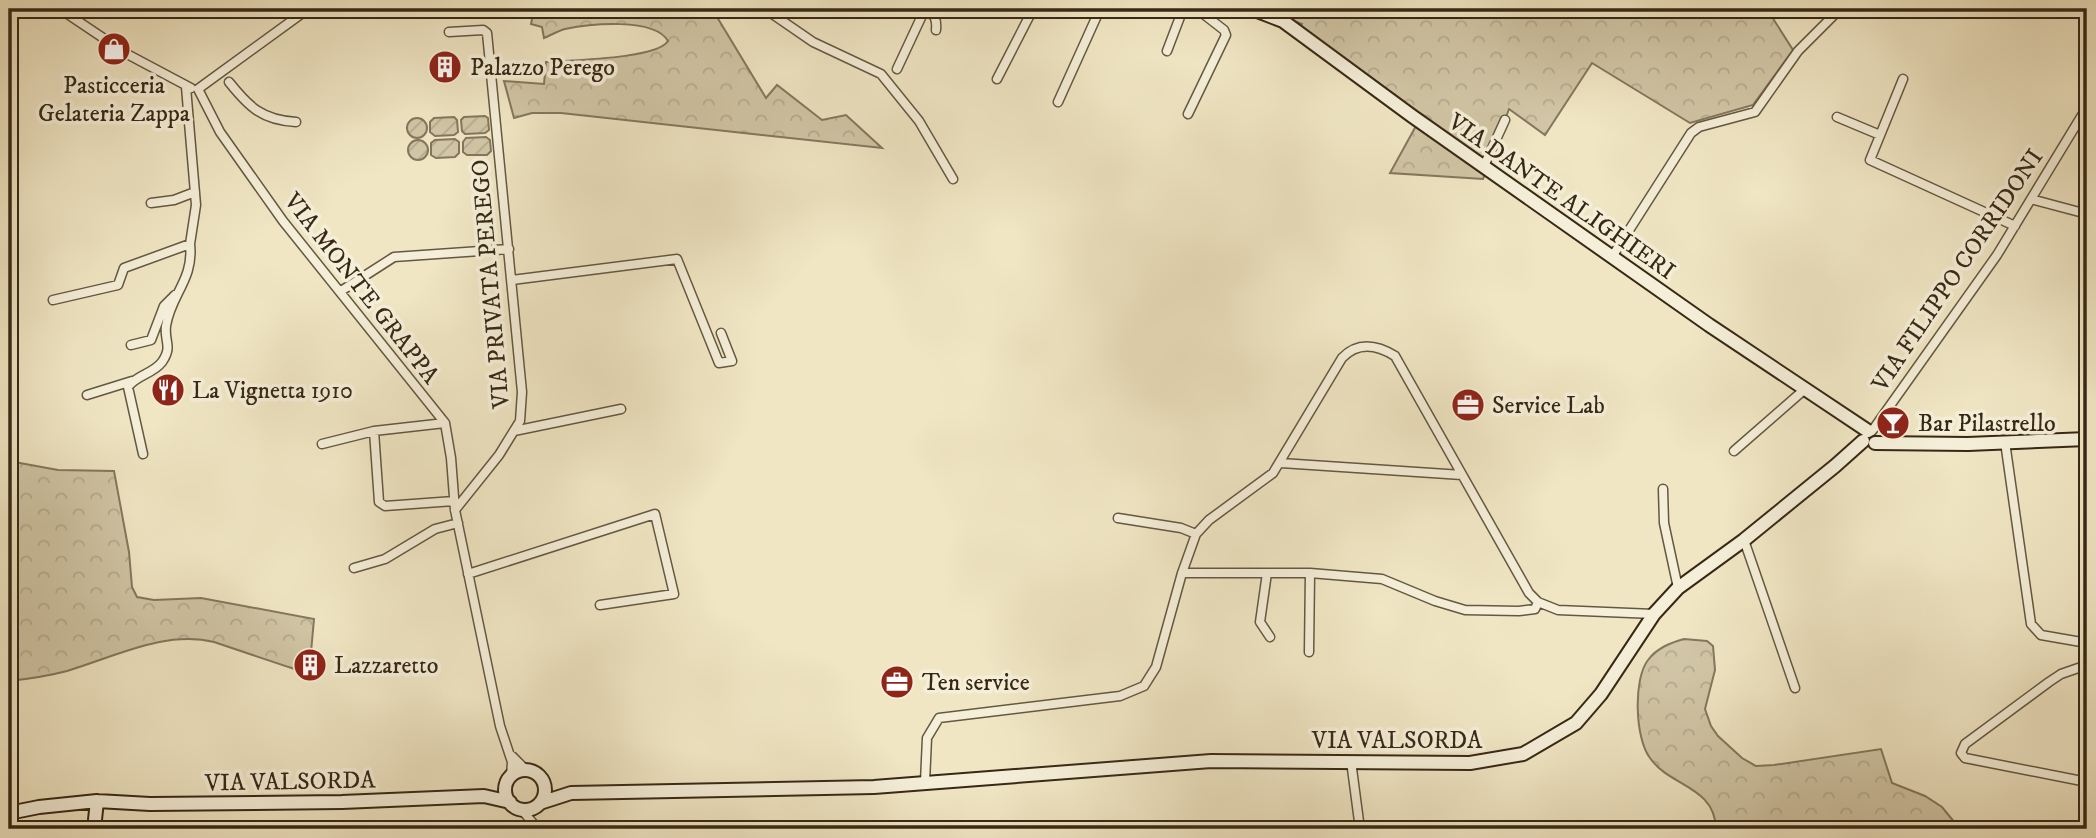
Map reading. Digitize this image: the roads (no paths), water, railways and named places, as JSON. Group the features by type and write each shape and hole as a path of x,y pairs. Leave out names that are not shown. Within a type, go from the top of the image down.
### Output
{"street":[{"path":"60,9 128,54 186,87 198,89 308,9"},
{"path":"765,9 813,42 881,74 919,121 953,179"},
{"path":"897,69 926,9 933,13 937,22 936,30"},
{"path":"998,79 1033,9"},
{"path":"1058,102 1100,9"},
{"path":"1167,51 1182,9"},
{"path":"1188,114 1226,35 1224,30 1197,9"},
{"name":"VIA DANTE ALIGHIERI","path":"1252,9 1283,21 1612,257 1849,418 1870,437"},
{"path":"1612,257 1691,133 1699,127 1755,112 1798,51 1840,9"},
{"name":"VIA PRIVATA PEREGO","path":"449,32 483,30 488,33 522,391 520,421 499,455 455,505"},
{"path":"1903,79 1870,160 2015,226"},
{"path":"229,82 254,110 280,121 296,122"},
{"path":"87,395 132,381 156,369 164,360 169,347 166,324 188,274 196,205 186,87"},
{"name":"VIA MONTE GRAPPA","path":"198,89 220,132 283,221 445,423 455,505 468,574 501,730 510,754 509,780"},
{"name":"VIA FILIPPO CORRIDONI","path":"1870,437 1880,418 1997,255 2087,107"},
{"path":"1837,117 1880,135"},
{"path":"1484,166 1505,120"},
{"path":"151,203 174,200 195,192"},
{"path":"2031,199 2087,214"},
{"path":"53,300 118,285 124,268 190,244"},
{"path":"341,291 394,257 509,249"},
{"path":"512,280 677,258 719,363 732,361 721,333"},
{"path":"131,345 150,340 164,306 180,290"},
{"path":"925,782 927,738 939,718 1120,696 1144,686 1156,667 1182,573 1196,534 1209,520 1273,474 1342,358 1351,349 1366,346 1383,348 1395,356 1529,593 1538,602 1558,610 1654,614"},
{"path":"132,381 128,391 143,454"},
{"path":"1734,451 1805,389"},
{"path":"514,431 621,409"},
{"path":"322,444 374,430 445,423"},
{"path":"374,430 381,505 455,505"},
{"path":"1870,437 1903,442 1968,444 2087,439"},
{"name":"VIA VALSORDA","path":"539,804 572,793 874,786 1211,761 1470,763 1523,754 1576,723 1601,694 1654,614 1678,588 1744,540 1870,437"},
{"path":"2005,442 2031,624 2041,635 2087,643"},
{"path":"1281,463 1462,475"},
{"path":"1662,489 1664,523 1678,588"},
{"path":"468,574 655,514 674,594 600,606"},
{"path":"1118,518 1181,528 1196,534"},
{"path":"354,568 386,559 435,529 458,523"},
{"path":"1744,540 1795,688"},
{"path":"1182,573 1310,573 1382,579 1465,610 1519,611 1535,609 1538,602"},
{"path":"1267,573 1259,622 1270,637"},
{"path":"1309,652 1310,573"},
{"path":"2087,665 2061,674 2049,682 1965,744 1961,752 1965,758 2087,782"},
{"name":"VIA MONTE GRAPPA","path":"510,754 526,770"},
{"path":"1351,761 1360,829"},
{"path":"526,770 538,775 545,792 535,813 537,827 515,806 506,790 509,780 526,770"},
{"name":"VIA VALSORDA","path":"484,796 509,780"},
{"name":"VIA VALSORDA","path":"542,780 572,793"},
{"name":"VIA VALSORDA","path":"9,813 97,801 150,804 342,802 484,796 515,806"},
{"path":"94,829 97,801"},
{"path":"515,806 533,808 539,804"}],"place":[{"name":"Pasticceria Gelateria Zappa","path":"114,49"},
{"name":"Palazzo Perego","path":"445,67"},
{"name":"La Vignetta 1910","path":"168,390"},
{"name":"Service Lab","path":"1468,405"},
{"name":"Bar Pilastrello","path":"1893,423"},
{"name":"Lazzaretto","path":"310,665"},
{"name":"Ten service","path":"897,682"}]}
